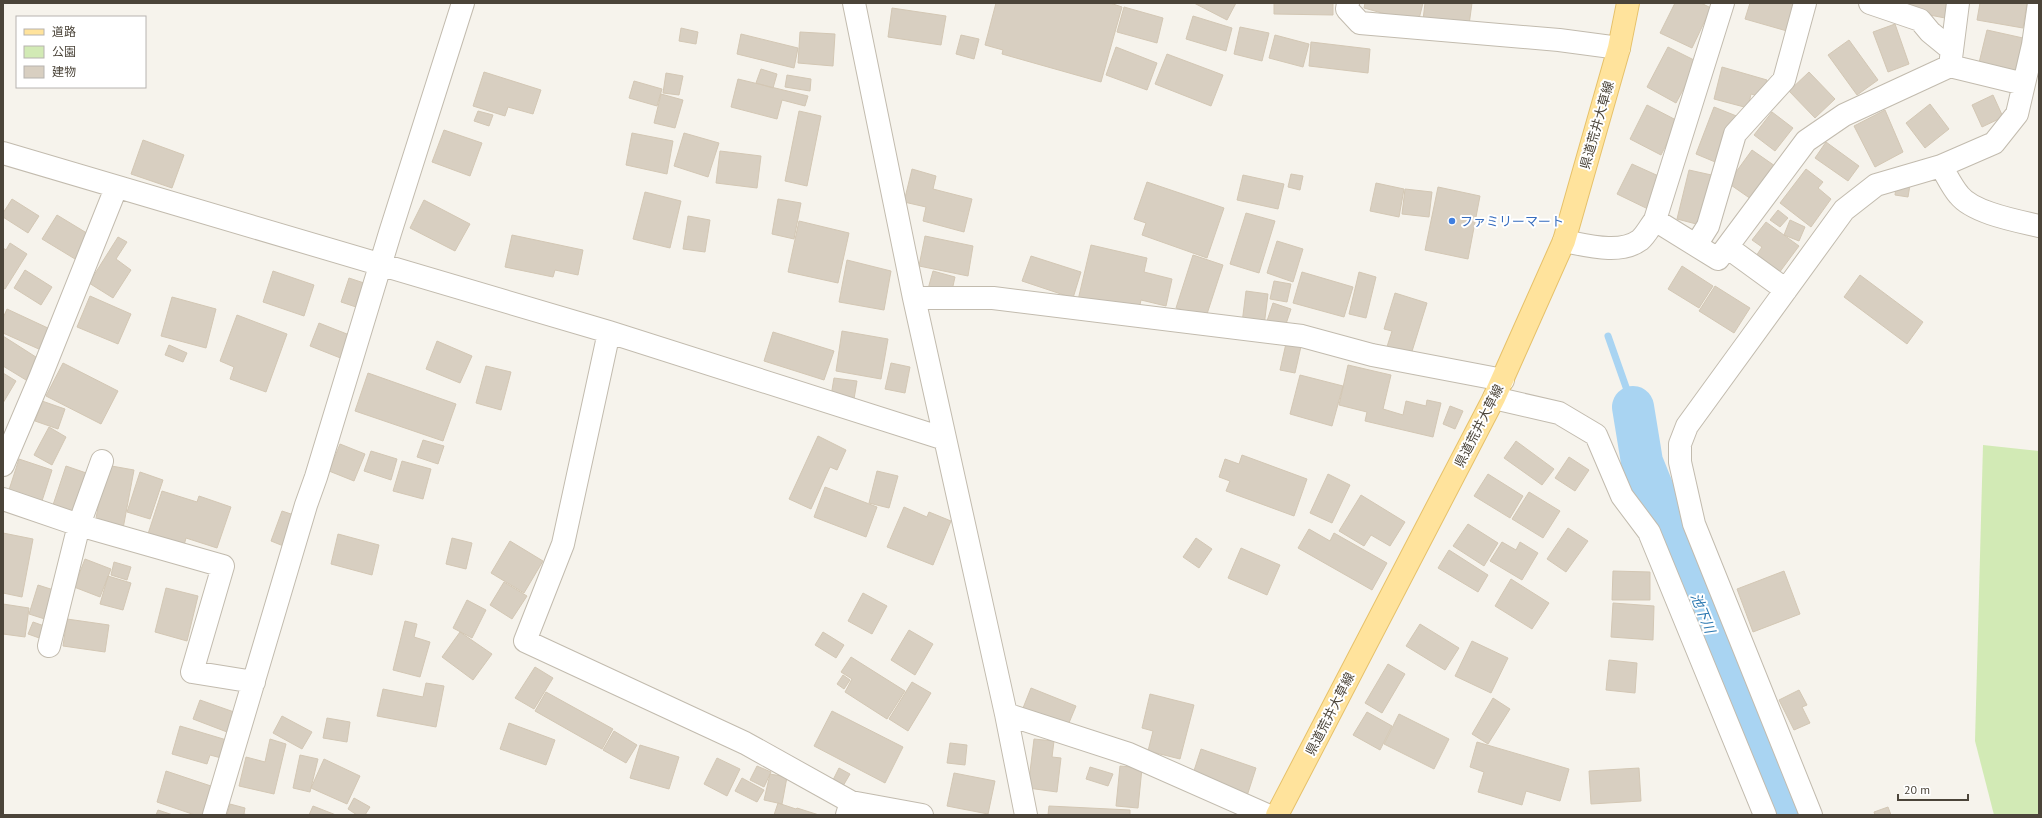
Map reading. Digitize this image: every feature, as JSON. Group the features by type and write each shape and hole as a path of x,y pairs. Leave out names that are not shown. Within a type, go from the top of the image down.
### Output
{"main road":[{"name":"県道荒井大草線","path":"1277,815 1499,389 1564,241 1619,48 1626,7"}],"street":[{"path":"214,815 306,505 463,3"},
{"path":"854,3 914,298 1006,714 1026,815"},
{"path":"1348,3 1347,9 1360,23 1559,40 1619,48"},
{"path":"1564,241 1594,247 1617,249 1640,240 1655,220 1723,3"},
{"path":"1696,245 1708,226 1735,134 1784,80 1805,3"},
{"path":"1951,58 1958,3"},
{"path":"1811,815 1694,524 1680,462 1680,444 1687,426 1844,210 1876,185 1941,166 1994,143 2017,114 2033,45 2039,3"},
{"path":"1879,5 1920,20 1951,58 2024,84"},
{"path":"1655,220 1718,259 1806,141 1844,115 1951,58"},
{"path":"3,153 116,188 609,332 945,439"},
{"path":"1941,166 1960,197 1976,207 2005,218 2039,226"},
{"path":"3,465 40,378 116,188"},
{"path":"1727,247 1786,290"},
{"path":"914,298 993,298 1302,336 1499,389 1559,413 1596,435 1622,496 1649,532 1764,815"},
{"path":"609,332 563,544 525,641 745,743 849,808 922,815"},
{"path":"49,646 79,525 102,460"},
{"path":"3,499 79,525 223,566 192,672 254,682"},
{"path":"1006,714 1129,754 1266,815"}],"green space":[{"path":"1983,445 2039,451 2039,815 1994,815 1975,741"}],"building":[{"path":"996,3 1110,3 1122,7 1101,82 1002,54 1003,50 985,45"},
{"path":"1194,3 1236,3 1227,20"},
{"path":"1274,3 1333,3 1333,15 1274,14"},
{"path":"1365,3 1423,3 1418,23 1364,8"},
{"path":"1425,3 1472,3 1469,25 1423,20"},
{"path":"1675,3 1701,3 1711,8 1692,48 1660,33"},
{"path":"1750,3 1795,3 1787,31 1745,19"},
{"path":"1905,3 1947,3 1945,18 1904,10"},
{"path":"1980,3 2027,3 2023,28 1977,20"},
{"path":"1124,7 1163,18 1157,43 1117,32"},
{"path":"892,8 946,16 941,45 888,37"},
{"path":"1193,16 1232,28 1226,51 1186,39"},
{"path":"1895,24 1909,64 1888,72 1873,32"},
{"path":"1240,27 1269,33 1262,61 1234,54"},
{"path":"681,28 698,32 696,44 679,41"},
{"path":"1987,30 2023,38 2014,76 1978,67"},
{"path":"800,32 835,34 833,66 798,63"},
{"path":"741,34 798,48 794,68 737,54"},
{"path":"961,35 979,39 974,59 956,54"},
{"path":"1275,35 1309,44 1303,67 1269,58"},
{"path":"1849,40 1878,80 1857,95 1828,55"},
{"path":"1311,42 1370,49 1368,73 1309,66"},
{"path":"1116,47 1157,63 1147,90 1106,75"},
{"path":"1668,47 1698,62 1676,103 1647,87"},
{"path":"1167,54 1223,75 1211,106 1155,84"},
{"path":"1722,67 1767,80 1763,97 1751,94 1748,108 1714,99"},
{"path":"761,69 777,74 773,88 756,83"},
{"path":"484,72 541,90 533,114 508,107 505,116 473,106"},
{"path":"1809,72 1835,99 1815,118 1789,91"},
{"path":"666,73 683,76 679,95 663,93"},
{"path":"787,75 811,79 810,91 785,87"},
{"path":"738,79 808,96 805,106 782,100 777,119 731,107"},
{"path":"634,81 662,89 657,106 629,98"},
{"path":"661,94 683,100 675,128 654,123"},
{"path":"1993,95 2003,117 1982,127 1972,105"},
{"path":"1930,104 1949,129 1925,148 1906,123"},
{"path":"1647,105 1678,121 1661,155 1630,139"},
{"path":"1714,107 1739,117 1720,164 1696,154"},
{"path":"1885,110 1903,152 1875,167 1854,126"},
{"path":"478,111 493,115 489,126 474,121"},
{"path":"799,111 821,116 807,186 785,181"},
{"path":"1772,112 1793,128 1775,151 1754,135"},
{"path":"444,130 482,143 470,176 432,162"},
{"path":"632,133 673,141 667,174 626,165"},
{"path":"684,133 719,143 708,177 674,166"},
{"path":"143,140 184,155 172,188 131,174"},
{"path":"1826,142 1859,166 1848,181 1815,158"},
{"path":"1752,150 1775,166 1751,199 1728,183"},
{"path":"720,151 761,156 757,188 716,183"},
{"path":"1632,164 1663,178 1648,209 1617,194"},
{"path":"912,169 936,176 933,189 972,199 964,232 923,221 926,207 904,202"},
{"path":"1806,169 1823,182 1818,188 1831,199 1811,227 1780,203"},
{"path":"1689,170 1716,176 1704,226 1677,219"},
{"path":"1291,174 1303,176 1300,190 1288,187"},
{"path":"1243,175 1284,184 1278,209 1237,200"},
{"path":"1897,178 1911,179 1908,197 1895,195"},
{"path":"1147,182 1224,208 1207,258 1142,235 1146,223 1134,219"},
{"path":"1376,183 1404,189 1399,217 1370,211"},
{"path":"1438,187 1480,196 1468,259 1425,250"},
{"path":"1405,189 1432,192 1429,217 1402,214"},
{"path":"645,192 681,201 670,248 633,239"},
{"path":"12,199 39,216 28,233 3,217 3,213"},
{"path":"778,199 801,203 794,239 772,234"},
{"path":"424,200 470,224 455,251 410,228"},
{"path":"1778,210 1788,218 1780,227 1770,220"},
{"path":"1246,213 1275,221 1259,273 1230,264"},
{"path":"57,215 90,235 75,259 42,239"},
{"path":"688,216 710,220 705,252 683,249"},
{"path":"1790,220 1805,227 1799,241 1784,235"},
{"path":"799,221 849,233 838,283 788,272"},
{"path":"1766,222 1799,246 1779,273 1756,256 1762,247 1752,240"},
{"path":"512,235 583,250 578,275 555,270 553,277 505,267"},
{"path":"925,236 973,246 968,276 919,266"},
{"path":"118,237 127,242 116,259 131,270 113,298 89,283"},
{"path":"1277,241 1303,249 1293,282 1267,273"},
{"path":"10,243 27,254 5,289 3,288 3,248 6,250"},
{"path":"1091,245 1147,258 1144,272 1172,279 1166,306 1141,300 1138,314 1078,300"},
{"path":"1193,255 1223,265 1206,317 1176,308"},
{"path":"1031,256 1081,272 1073,298 1022,281"},
{"path":"847,260 891,271 884,310 839,302"},
{"path":"1682,266 1713,286 1699,308 1668,289"},
{"path":"25,270 52,287 41,305 14,288"},
{"path":"273,271 314,285 304,316 263,302"},
{"path":"933,271 955,277 951,295 928,289"},
{"path":"1302,272 1353,287 1344,317 1293,303"},
{"path":"1359,272 1376,277 1366,318 1349,314"},
{"path":"1860,275 1923,322 1907,344 1844,297"},
{"path":"349,278 367,284 359,308 341,302"},
{"path":"1274,281 1291,284 1287,302 1270,299"},
{"path":"1715,286 1750,308 1734,333 1699,311"},
{"path":"1246,291 1268,294 1264,326 1242,323"},
{"path":"1395,293 1427,303 1409,361 1385,353 1392,331 1384,329"},
{"path":"90,296 131,314 118,344 77,327"},
{"path":"172,297 216,309 206,348 161,336"},
{"path":"1273,303 1291,309 1284,330 1266,324"},
{"path":"7,309 50,329 41,350 3,333 3,318"},
{"path":"237,315 287,334 266,392 230,379 234,367 220,361"},
{"path":"319,323 352,336 343,359 310,346"},
{"path":"842,331 888,339 881,379 836,371"},
{"path":"773,332 834,351 824,380 764,361"},
{"path":"3,336 39,359 26,380 3,366"},
{"path":"1287,339 1302,342 1295,373 1280,370"},
{"path":"437,341 472,356 460,383 426,369"},
{"path":"169,345 187,353 183,362 165,355"},
{"path":"63,363 118,391 101,424 46,396"},
{"path":"891,363 910,367 905,393 885,389"},
{"path":"1348,365 1391,375 1383,409 1403,415 1406,401 1426,406 1427,400 1441,403 1433,437 1365,421 1367,412 1339,405"},
{"path":"486,366 511,372 501,410 476,403"},
{"path":"3,373 16,381 3,403"},
{"path":"368,373 456,404 443,441 355,411"},
{"path":"1300,375 1343,386 1332,426 1290,414"},
{"path":"834,378 857,381 854,399 831,396"},
{"path":"42,401 65,409 58,429 35,421"},
{"path":"1450,406 1463,411 1455,429 1443,424"},
{"path":"49,427 66,437 52,465 34,455"},
{"path":"818,436 846,450 837,470 830,467 811,509 789,499"},
{"path":"423,440 444,446 438,464 417,457"},
{"path":"1516,441 1554,469 1542,485 1504,458"},
{"path":"340,444 365,454 354,481 329,471"},
{"path":"371,451 397,459 391,480 364,471"},
{"path":"1242,455 1307,479 1294,516 1226,491 1230,481 1219,477 1225,459 1239,464"},
{"path":"1569,457 1589,470 1575,491 1555,478"},
{"path":"19,459 52,470 41,504 8,493"},
{"path":"402,461 431,469 423,499 393,491"},
{"path":"106,465 134,470 122,534 94,529"},
{"path":"66,466 92,475 76,522 50,514"},
{"path":"877,471 898,476 889,508 869,503"},
{"path":"140,472 163,480 150,519 127,512"},
{"path":"1328,474 1350,485 1332,523 1310,513"},
{"path":"1488,474 1523,496 1510,518 1474,496"},
{"path":"825,487 877,507 866,537 814,517"},
{"path":"162,491 197,502 199,496 231,507 217,548 186,538 183,549 147,537"},
{"path":"1529,492 1560,511 1543,538 1512,519"},
{"path":"1361,495 1405,522 1390,546 1371,535 1364,546 1339,531"},
{"path":"904,507 927,517 929,512 951,521 933,565 887,547"},
{"path":"282,511 297,516 286,547 271,541"},
{"path":"1468,524 1498,543 1484,566 1453,546"},
{"path":"1568,528 1588,541 1566,572 1547,559"},
{"path":"1309,529 1330,541 1334,533 1387,563 1372,590 1298,548"},
{"path":"3,533 33,539 22,597 3,593"},
{"path":"338,534 379,545 372,575 331,564"},
{"path":"452,538 472,543 466,569 446,564"},
{"path":"1196,538 1212,549 1199,568 1183,557"},
{"path":"510,541 543,561 524,593 491,573"},
{"path":"1502,542 1516,550 1520,542 1538,553 1522,580 1490,561"},
{"path":"1241,548 1280,565 1267,595 1228,578"},
{"path":"1449,550 1488,575 1478,592 1438,568"},
{"path":"85,559 111,569 100,597 74,587"},
{"path":"114,562 131,567 127,580 111,575"},
{"path":"1613,571 1650,572 1650,600 1612,600"},
{"path":"1784,571 1800,614 1753,632 1737,589"},
{"path":"108,576 131,583 123,610 100,604"},
{"path":"1511,579 1549,603 1532,629 1495,606"},
{"path":"504,582 527,596 512,619 490,605"},
{"path":"38,585 60,592 51,621 29,614"},
{"path":"166,588 198,596 187,641 155,632"},
{"path":"863,593 887,606 872,634 848,621"},
{"path":"467,600 486,610 472,638 453,628"},
{"path":"1613,603 1654,606 1653,640 1611,637"},
{"path":"3,604 29,608 25,637 3,634"},
{"path":"67,619 109,625 105,652 63,646"},
{"path":"405,621 417,624 414,637 430,642 420,677 393,670"},
{"path":"33,622 50,628 45,640 28,634"},
{"path":"1420,624 1459,648 1445,670 1406,646"},
{"path":"909,630 933,644 915,675 891,660"},
{"path":"460,632 492,654 473,680 442,657"},
{"path":"823,632 844,645 836,658 815,645"},
{"path":"1472,641 1508,658 1491,693 1455,676"},
{"path":"851,657 905,691 887,719 845,692 852,679 841,672"},
{"path":"1609,660 1637,663 1635,693 1606,690"},
{"path":"1388,664 1405,674 1382,713 1365,703"},
{"path":"535,667 553,678 534,709 515,698"},
{"path":"843,675 850,680 844,689 837,684"},
{"path":"912,682 931,693 908,731 889,719"},
{"path":"426,683 444,686 436,727 377,716 383,689 423,697"},
{"path":"1031,688 1076,706 1066,730 1021,713"},
{"path":"1799,690 1807,705 1802,707 1810,723 1794,730 1779,700"},
{"path":"546,692 613,729 602,749 535,711"},
{"path":"1150,694 1194,705 1180,759 1148,751 1153,731 1142,728"},
{"path":"1493,698 1510,709 1488,744 1472,734"},
{"path":"200,700 234,712 227,732 193,719"},
{"path":"832,711 903,747 885,783 814,746"},
{"path":"1367,712 1392,726 1380,750 1353,735"},
{"path":"1399,714 1449,739 1434,769 1384,744"},
{"path":"282,716 312,732 302,749 273,733"},
{"path":"327,718 350,722 347,742 323,738"},
{"path":"509,723 555,740 546,765 500,749"},
{"path":"180,726 230,741 225,759 210,755 207,764 172,754"},
{"path":"614,731 637,745 626,763 603,750"},
{"path":"270,739 286,744 274,794 239,786 246,757 265,762"},
{"path":"1034,739 1054,741 1052,757 1061,758 1057,792 1028,788"},
{"path":"1477,742 1569,769 1560,801 1526,791 1522,805 1478,792 1484,772 1470,767"},
{"path":"950,743 967,745 965,765 947,763"},
{"path":"640,745 679,757 669,789 630,778"},
{"path":"1201,749 1256,768 1246,799 1191,780"},
{"path":"300,755 318,759 310,792 293,788"},
{"path":"717,758 740,769 727,796 704,784"},
{"path":"324,759 360,776 347,804 311,788"},
{"path":"757,766 771,772 764,787 750,780"},
{"path":"1120,766 1142,768 1138,808 1116,806"},
{"path":"1090,767 1113,774 1108,786 1086,779"},
{"path":"839,768 850,774 843,786 833,780"},
{"path":"1639,768 1641,801 1591,804 1589,771"},
{"path":"166,771 211,786 202,815 195,815 157,802"},
{"path":"954,773 995,781 988,814 947,806"},
{"path":"770,774 787,777 782,804 764,800"},
{"path":"742,778 764,790 757,802 735,791"},
{"path":"354,798 370,807 365,815 357,815 348,809"},
{"path":"778,803 796,809 797,808 819,815 774,815"},
{"path":"230,804 245,808 244,814 248,815 227,815"},
{"path":"313,806 336,815 309,815"},
{"path":"1049,806 1130,810 1130,815 1048,815"},
{"path":"1888,807 1891,815 1875,815 1874,812"},
{"path":"158,810 173,815 156,815"}],"waterway":[{"path":"1608,336 1633,407"},
{"name":"池下川","path":"1633,407 1642,462 1784,815"}],"place":[{"name":"ファミリーマート","path":"1452,221"}]}
